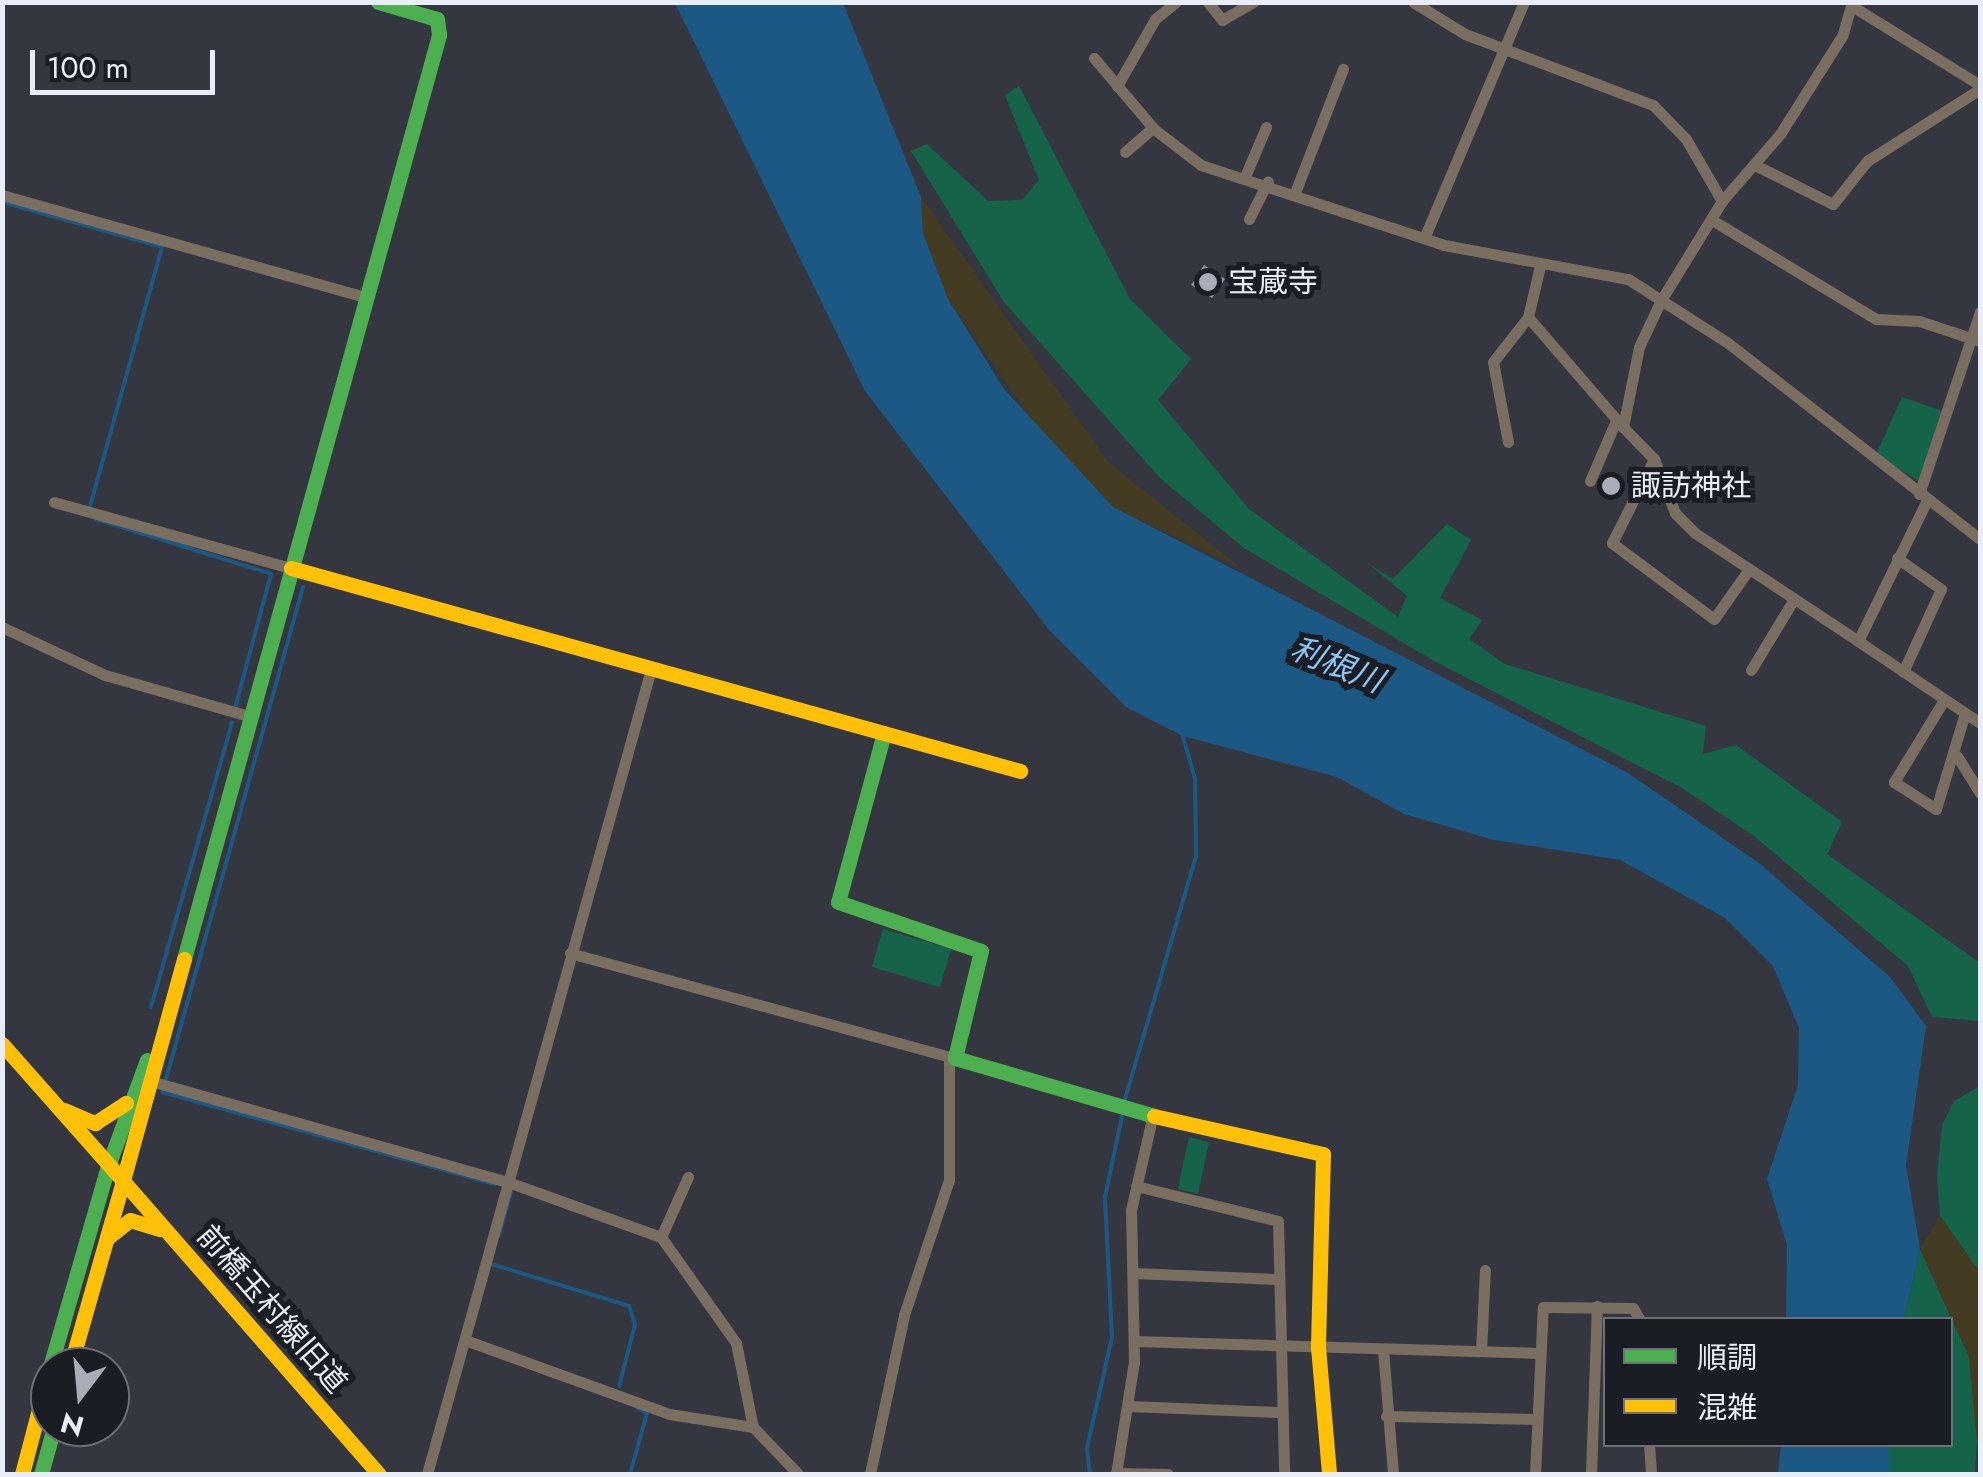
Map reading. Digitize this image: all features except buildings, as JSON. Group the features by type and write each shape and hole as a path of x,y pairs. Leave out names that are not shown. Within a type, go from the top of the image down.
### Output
{"street":[{"path":"76,1347 122,1181 145,1078 164,1025 439,35 436,19 378,2"},
{"path":"1151,2 1158,15"},
{"path":"1118,86 1158,15 1176,2"},
{"path":"1208,2 1222,20 1253,2"},
{"path":"1413,2 1508,50 1653,105 1686,139 1722,201"},
{"path":"1425,236 1508,50 1524,2"},
{"path":"1590,481 1619,425 1640,347 1661,300 1722,201 1757,166 1852,4 1980,87 1867,160 1833,204 1757,166"},
{"path":"1094,58 1153,128 1201,165 1246,174 1425,236 1540,266 1608,272 1661,300 1980,540"},
{"path":"1296,190 1344,69"},
{"path":"1246,174 1266,127"},
{"path":"1126,152 1153,128"},
{"path":"1249,219 1268,181"},
{"path":"2,195 365,297"},
{"path":"1712,220 1876,319 1976,338"},
{"path":"1508,442 1494,362 1528,317 1540,266"},
{"path":"1858,641 1923,497 1976,338 1980,312"},
{"path":"1528,317 1619,425 1654,459 1675,513 1750,569 1980,722"},
{"path":"1654,459 1612,543 1714,619 1750,569"},
{"path":"54,502 1020,771"},
{"path":"1897,558 1941,589 1902,672"},
{"path":"1751,670 1794,598"},
{"path":"2,626 105,675 249,716"},
{"path":"427,1474 651,669"},
{"path":"1944,700 1894,782 1936,809 1957,756 1964,713"},
{"path":"870,1474 904,1315 949,1180 952,1058 981,951 838,902 884,733"},
{"path":"1957,756 1980,793"},
{"path":"570,953 952,1058 1100,1104 1323,1154 1318,1347 1329,1474"},
{"name":"前橋玉村線旧道","path":"2,1044 379,1474"},
{"path":"145,1078 508,1182 662,1237 736,1343 753,1426 798,1474"},
{"path":"56,1106 95,1123 128,1100 145,1078"},
{"path":"56,1347 128,1100"},
{"path":"1145,1116 1136,1186 1129,1406 1114,1448 1116,1474 1168,1474"},
{"path":"662,1237 688,1177"},
{"path":"1136,1186 1276,1217 1275,1346 1284,1474"},
{"path":"106,1239 134,1220 172,1237"},
{"path":"1481,1351 1485,1270"},
{"path":"1133,1274 1277,1279"},
{"path":"1535,1474 1538,1354 1545,1306 1633,1308 1638,1317"},
{"path":"1592,1474 1598,1306"},
{"path":"465,1340 670,1414 753,1426"},
{"path":"1134,1341 1538,1354"},
{"path":"1382,1350 1393,1474"},
{"path":"1129,1406 1278,1412"},
{"path":"1386,1416 1536,1419"},
{"path":"22,1474 30,1443"},
{"path":"41,1474 48,1447"},
{"path":"1649,1447 1652,1474"}],"green space":[{"path":"1019,86 1130,299 1191,359 1158,400 1249,509 1398,617 1407,596 1366,562 1393,579 1447,524 1471,540 1440,598 1482,620 1469,639 1505,664 1706,726 1703,754 1736,745 1842,822 1827,854 1980,963 1980,1021 1932,1017 1908,966 1754,836 1682,788 1434,661 1244,548 1161,479 1004,302 911,151 927,144 988,201 1022,200 1039,180 1005,95"},
{"path":"1902,397 1943,411 1919,481 1876,455"},
{"path":"883,929 951,949 940,987 872,967"},
{"path":"1980,1086 1980,1272 1940,1216 1937,1176 1942,1125 1954,1101"},
{"path":"1189,1137 1209,1142 1198,1194 1178,1189"},
{"path":"1920,1249 1951,1317 1904,1317"},
{"path":"1953,1322 1969,1357 1979,1408 1975,1474 1889,1474 1889,1447 1953,1447"}],"sand":[{"path":"921,197 1108,462 1242,569 1113,507 1054,451 948,299 923,233"},
{"path":"1940,1216 1980,1272 1980,1474 1969,1357 1920,1249"}],"water":[{"name":"利根川","path":"675,3 843,3 921,197 923,233 948,299 1004,389 1113,507 1628,773 1759,863 1890,977 1926,1026 1906,1165 1920,1249 1904,1317 1786,1317 1787,1245 1767,1179 1798,1085 1799,1028 1773,966 1725,918 1620,860 1494,840 1404,814 1337,777 1183,736 1126,707 1050,631 865,391"},
{"path":"1781,1447 1889,1447 1889,1474 1778,1474"}],"waterway":[{"path":"2,202 162,247 89,511"},
{"path":"96,519 271,574 236,705"},
{"path":"166,1079 303,587"},
{"path":"151,1007 232,722"},
{"path":"1123,1106 1196,857 1195,779 1182,733"},
{"path":"162,1092 494,1184"},
{"path":"1090,1474 1087,1448 1112,1337 1105,1197 1122,1116"},
{"path":"499,1235 511,1192"},
{"path":"491,1264 629,1306 635,1325 619,1386"},
{"path":"630,1474 647,1413 637,1408"}],"traffic: fast":[{"path":"184,959 439,35 437,19 378,2"},
{"path":"884,733 838,902 981,951 955,1058 1154,1116"},
{"path":"108,1166 147,1060"},
{"path":"56,1347 108,1166"},
{"path":"41,1474 48,1447"}],"traffic: slow":[{"path":"291,568 1020,771"},
{"path":"184,959 123,1181 379,1474"},
{"path":"2,1044 123,1181 76,1347"},
{"path":"64,1110 95,1123 126,1103"},
{"path":"1154,1116 1323,1154 1318,1347 1329,1474"},
{"path":"107,1238 130,1220 160,1229"},
{"path":"22,1474 30,1443"}],"place":[{"name":"宝蔵寺","path":"1208,282"},
{"name":"諏訪神社","path":"1611,486"}]}
